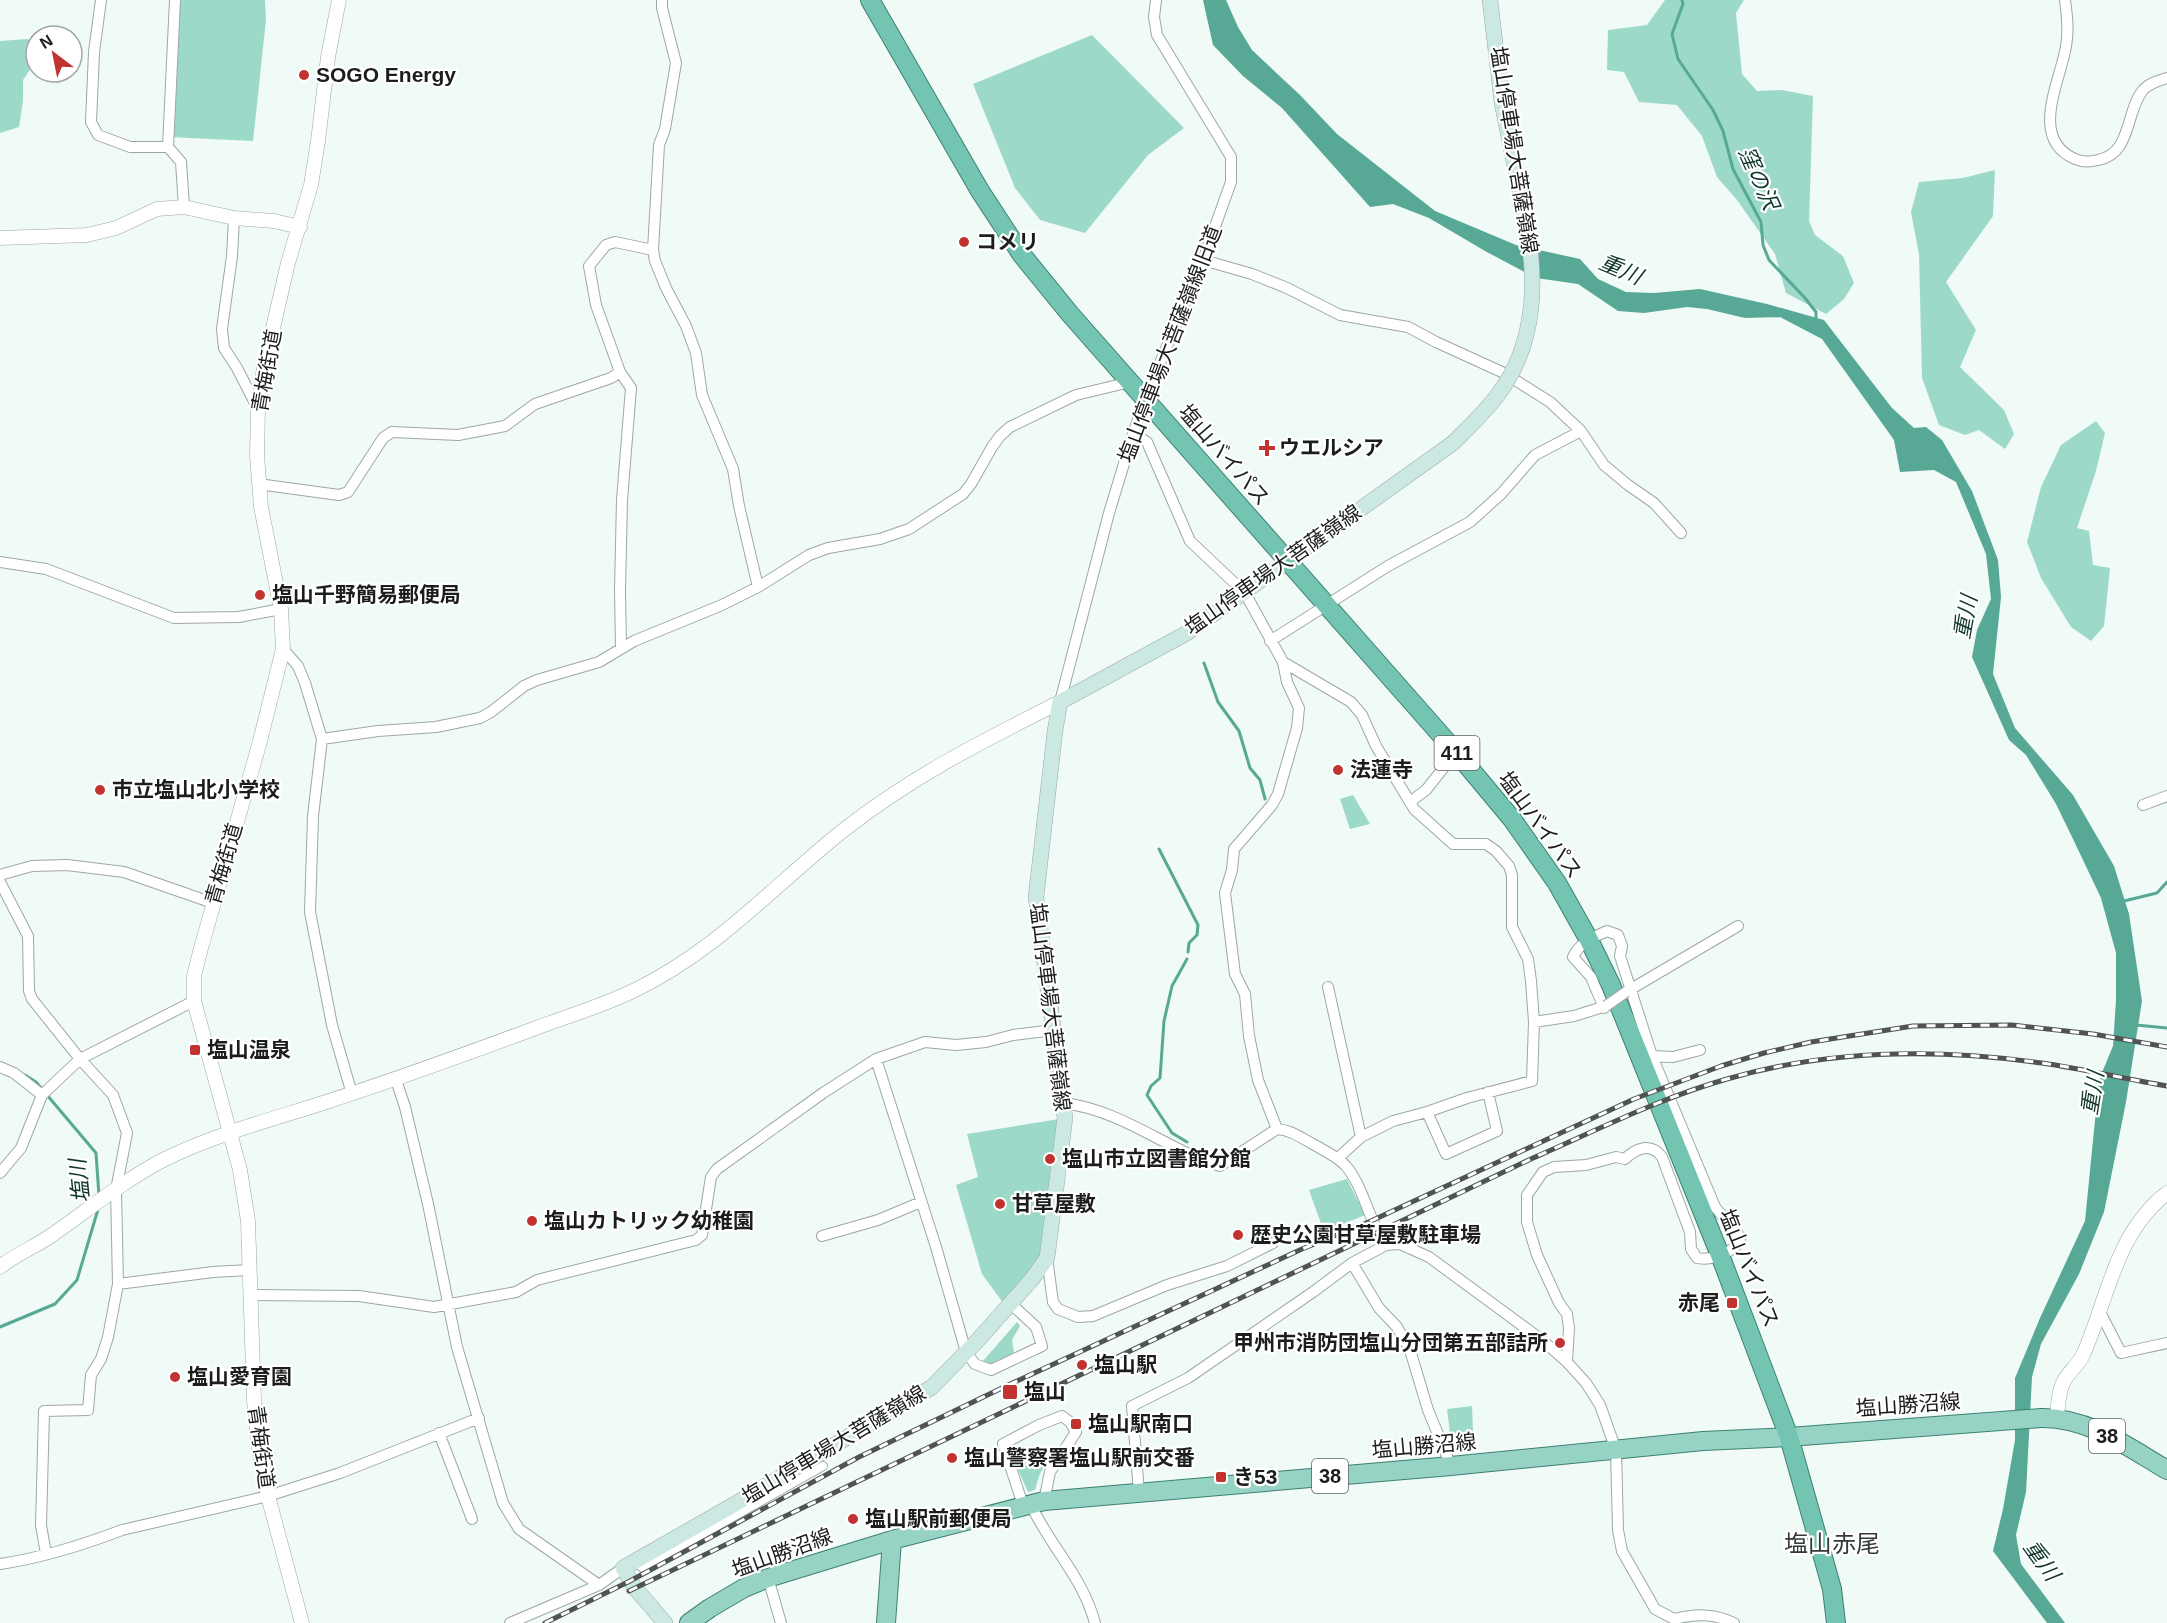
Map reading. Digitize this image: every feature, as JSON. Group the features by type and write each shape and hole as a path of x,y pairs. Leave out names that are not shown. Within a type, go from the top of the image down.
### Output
{"highway":[{"name":"塩山バイパス","path":"870,0 980,191 1022,255 1070,314 1456,752 1512,819 1557,883 1611,985 1720,1255 1789,1437 1832,1589 1836,1623"}],"main road":[{"name":"塩山停車場大菩薩嶺線","path":"629,1564 932,1387 1010,1303 1047,1258 1065,1118 1036,897 1060,702 1187,633 1245,593 1453,443 1478,419 1499,394 1522,347 1531,310 1534,284 1532,248 1502,103 1490,0"},
{"name":"塩山勝沼線","path":"688,1623 744,1588 768,1578 892,1540 1032,1503 1703,1441 2049,1418"},
{"name":"38","path":"2049,1418 2079,1423 2116,1440 2167,1470"},
{"path":"886,1623 892,1540"},
{"path":"629,1564 635,1588 665,1623"}],"street":[{"path":"101,0 94,52 92,122 98,135 130,147 168,147"},
{"path":"175,0 168,147 181,162 184,207"},
{"name":"青梅街道","path":"302,1623 268,1496 259,1449 254,1400 248,1221 240,1170 194,1001 194,976 259,745 283,649 281,609 258,484 258,409 264,367 310,185 328,57 339,0"},
{"path":"662,0 676,63 665,129 660,145 653,250 666,288 686,326 696,353 702,394 733,469 758,587"},
{"name":"塩山停車場大菩薩嶺線旧道","path":"1060,702 1109,513 1133,434 1145,399 1203,260 1231,182 1231,157 1157,35 1154,17 1156,0"},
{"path":"2065,0 2068,24 2066,46 2050,103 2050,126 2060,149 2068,156 2089,162 2101,160 2113,153 2122,144 2137,99 2145,88 2167,78"},
{"path":"0,238 87,235 116,228 157,209 184,207 234,218 274,221 300,227"},
{"path":"234,218 232,256 222,329 224,348 258,409"},
{"path":"621,648 622,500 631,388 620,372 596,305 589,266 606,244 615,242 653,250"},
{"path":"1203,260 1252,274 1287,288 1340,315 1408,327 1504,373 1550,402 1581,431 1604,465 1654,503 1681,533"},
{"path":"258,484 339,495 348,492 383,438 392,432 458,435 505,426 535,404 611,378 620,372"},
{"path":"322,739 378,731 436,727 480,718 524,686 599,662 621,648 722,605 758,587 809,555 828,548 880,539 909,529 963,494 992,447 1010,427 1076,395 1130,382"},
{"path":"1270,641 1388,566 1470,522 1501,494 1535,455 1581,431"},
{"path":"1133,434 1147,442 1190,541 1245,593 1282,662 1287,682 1299,708 1297,728 1278,794 1272,805 1234,849 1232,870 1225,893 1235,974 1245,994 1249,1035 1258,1080 1277,1129"},
{"path":"0,562 46,569 174,618 239,617 281,609"},
{"path":"283,649 298,666 306,683 322,739 313,816 310,912 332,1024 352,1094"},
{"path":"1282,662 1351,702 1362,715 1376,746 1414,809 1453,844 1486,844 1496,851 1509,866 1512,875 1512,927 1528,959 1534,1022 1532,1082 1488,1092 1393,1121 1361,1137 1338,1158"},
{"path":"0,1267 16,1254 45,1240 138,1174 165,1159 230,1133 396,1080 632,992 688,961 721,937 807,860 882,800 962,752 1060,702"},
{"path":"1410,802 1426,790 1456,752"},
{"path":"2143,805 2167,796"},
{"path":"0,875 32,866 124,872 213,903"},
{"path":"0,882 28,936 29,991 32,999 80,1059 113,1095 127,1133 116,1190 118,1284 108,1337 101,1359 91,1375 88,1410 44,1411 41,1525 46,1554"},
{"path":"1534,1022 1574,1016 1605,1007 1738,926"},
{"path":"1567,1362 1569,1328 1567,1314 1559,1303 1537,1255 1527,1222 1527,1195 1543,1172 1554,1167 1586,1165 1616,1157 1625,1159 1632,1152 1642,1148 1651,1148 1662,1157 1690,1232 1694,1255 1701,1260 1720,1255 1738,1245 1741,1237 1736,1228 1723,1218 1715,1207 1652,1056 1628,991 1620,957 1623,946 1618,935 1607,931 1589,940 1576,950 1573,957 1591,977 1605,1007"},
{"path":"1328,987 1361,1137"},
{"path":"0,1173 21,1148 42,1095 80,1059 194,1001"},
{"path":"250,1295 359,1296 434,1307 516,1292 537,1280 696,1240 702,1235 711,1177 717,1169 823,1093 876,1059 925,1042 956,1045 1054,1030"},
{"path":"1652,1056 1673,1057 1700,1050"},
{"path":"876,1059 966,1352 975,1364 991,1370 1042,1346 1036,1327 1010,1303"},
{"path":"0,1067 14,1073 42,1095"},
{"path":"396,1080 405,1107 450,1305 457,1347 503,1503 519,1529 598,1585"},
{"path":"1427,1112 1446,1154 1497,1131 1488,1092"},
{"path":"1064,1103 1082,1106 1122,1119 1202,1160 1220,1166 1277,1129 1288,1130 1338,1158 1347,1167 1375,1229 1386,1245"},
{"path":"2049,1418 2064,1382 2082,1357 2127,1238 2150,1208 2167,1193"},
{"path":"822,1236 878,1220 921,1202"},
{"path":"1047,1258 1053,1302 1058,1309 1078,1317 1094,1316 1167,1285 1227,1266 1273,1243"},
{"path":"1139,1492 1132,1406 1188,1378 1352,1263 1386,1245 1400,1244 1429,1257 1542,1340 1586,1383 1600,1406 1616,1450 1618,1530 1622,1551 1655,1609 1674,1619 1692,1614 1718,1616 1734,1623"},
{"path":"1352,1263 1379,1308 1397,1327 1410,1350 1428,1410 1451,1466"},
{"path":"118,1284 213,1272 249,1270"},
{"path":"2099,1310 2121,1353 2167,1343"},
{"path":"1032,1503 1076,1432 1070,1422 1062,1416 1003,1444 1032,1503 1039,1524 1071,1569 1084,1593 1095,1623"},
{"path":"0,1564 100,1539 122,1530 268,1496 340,1473 480,1419"},
{"path":"439,1433 472,1519"},
{"path":"510,1623 598,1585 629,1564 643,1568 823,1466"},
{"path":"768,1578 781,1623"}],"shaded area":[{"path":"175,0 265,0 266,20 253,141 169,137"},
{"path":"1203,0 1226,0 1238,27 1252,50 1337,134 1435,211 1516,245 1580,259 1598,279 1626,292 1654,293 1700,289 1824,320 1892,408 1914,428 1926,427 1942,440 1972,491 1998,560 2001,597 1993,674 2015,728 2073,795 2114,866 2129,914 2142,1001 2126,1102 2104,1212 2079,1274 2041,1344 2032,1377 2026,1492 2016,1535 2021,1564 2065,1623 2047,1623 1993,1551 2015,1440 2015,1378 2085,1221 2099,1080 2113,1046 2116,953 2101,898 2056,804 2026,755 2009,740 1972,657 1977,630 1991,599 1986,554 1956,482 1934,470 1900,472 1894,440 1822,339 1780,317 1745,318 1687,307 1644,313 1618,311 1578,284 1536,278 1429,218 1393,204 1370,207 1282,108 1243,76 1213,45"},
{"path":"1665,0 1744,0 1736,13 1742,74 1757,91 1782,90 1813,96 1809,221 1815,235 1843,256 1854,283 1844,299 1826,314 1786,293 1775,254 1737,200 1717,177 1702,136 1677,105 1639,102 1624,72 1607,70 1608,30 1647,25"},
{"path":"1092,35 1184,128 1148,155 1085,233 1040,220 1015,188 973,84"},
{"path":"24,39 23,101 19,127 0,133 0,41"},
{"path":"1995,170 1993,216 1946,282 1976,330 1960,367 2004,410 2014,434 2005,449 1979,430 1965,435 1939,425 1922,378 1919,254 1911,212 1919,182 1963,178"},
{"path":"2096,421 2105,433 2096,471 2077,528 2089,531 2093,565 2110,568 2104,626 2091,641 2071,627 2041,578 2027,542 2041,487 2061,445"},
{"path":"1353,795 1370,824 1350,829 1340,799"},
{"path":"1065,1118 1049,1247 1006,1307 982,1274 956,1185 978,1177 967,1134"},
{"path":"1347,1179 1365,1215 1324,1232 1309,1190"},
{"path":"1017,1322 1020,1326 1012,1340 1014,1353 989,1365 983,1361"},
{"path":"1472,1406 1473,1432 1450,1433 1447,1409"},
{"path":"1018,1447 1028,1464 1035,1467 1041,1463 1044,1466 1035,1490 1028,1492 1010,1452"}],"waterway":[{"name":"窪の沢","path":"1682,0 1683,4 1672,34 1678,59 1713,110 1723,131 1733,169 1761,222 1763,245 1769,260 1816,312 1816,321"},
{"path":"1204,663 1218,702 1239,731 1250,768 1260,780 1265,799"},
{"path":"1159,849 1198,925 1197,935 1189,943 1188,952"},
{"path":"2124,901 2157,893 2167,882"},
{"path":"1187,959 1172,986 1164,1021 1160,1078 1151,1086 1147,1095 1172,1133 1187,1142"},
{"path":"2136,1025 2167,1028"},
{"name":"塩川","path":"25,1075 43,1090"},
{"name":"塩川","path":"47,1095 96,1153 99,1196"},
{"name":"塩川","path":"0,1327 55,1304 77,1280 99,1206"}],"railway":[{"path":"545,1623 630,1581 859,1457 1004,1387 1634,1099 1721,1066 1811,1042 1913,1026 2012,1025 2093,1034 2167,1047"},
{"path":"629,1591 1533,1158 1677,1095 1766,1069 1805,1062 1883,1054 2002,1058 2073,1068 2167,1086"}],"place":[{"name":"SOGO Energy","path":"304,75"},
{"name":"コメリ","path":"964,242"},
{"name":"ウエルシア","path":"1267,448"},
{"name":"塩山千野簡易郵便局","path":"260,595"},
{"name":"法蓮寺","path":"1338,770"},
{"name":"市立塩山北小学校","path":"100,790"},
{"name":"塩山温泉","path":"195,1050"},
{"name":"塩山市立図書館分館","path":"1050,1159"},
{"name":"甘草屋敷","path":"1000,1204"},
{"name":"塩山カトリック幼稚園","path":"532,1221"},
{"name":"歴史公園甘草屋敷駐車場","path":"1238,1235"},
{"name":"赤尾","path":"1732,1303"},
{"name":"甲州市消防団塩山分団第五部詰所","path":"1560,1343"},
{"name":"塩山駅","path":"1082,1365"},
{"name":"塩山愛育園","path":"175,1377"},
{"name":"塩山","path":"1010,1392"},
{"name":"塩山駅南口","path":"1076,1424"},
{"name":"塩山警察署塩山駅前交番","path":"952,1458"},
{"name":"き53","path":"1221,1477"},
{"name":"塩山駅前郵便局","path":"853,1519"}],"district":[{"name":"塩山赤尾","path":"1832,1544"}],"water label":[{"name":"重川","path":"1621,269"},
{"name":"重川","path":"1965,617"},
{"name":"重川","path":"2092,1093"},
{"name":"重川","path":"2042,1560"}]}
